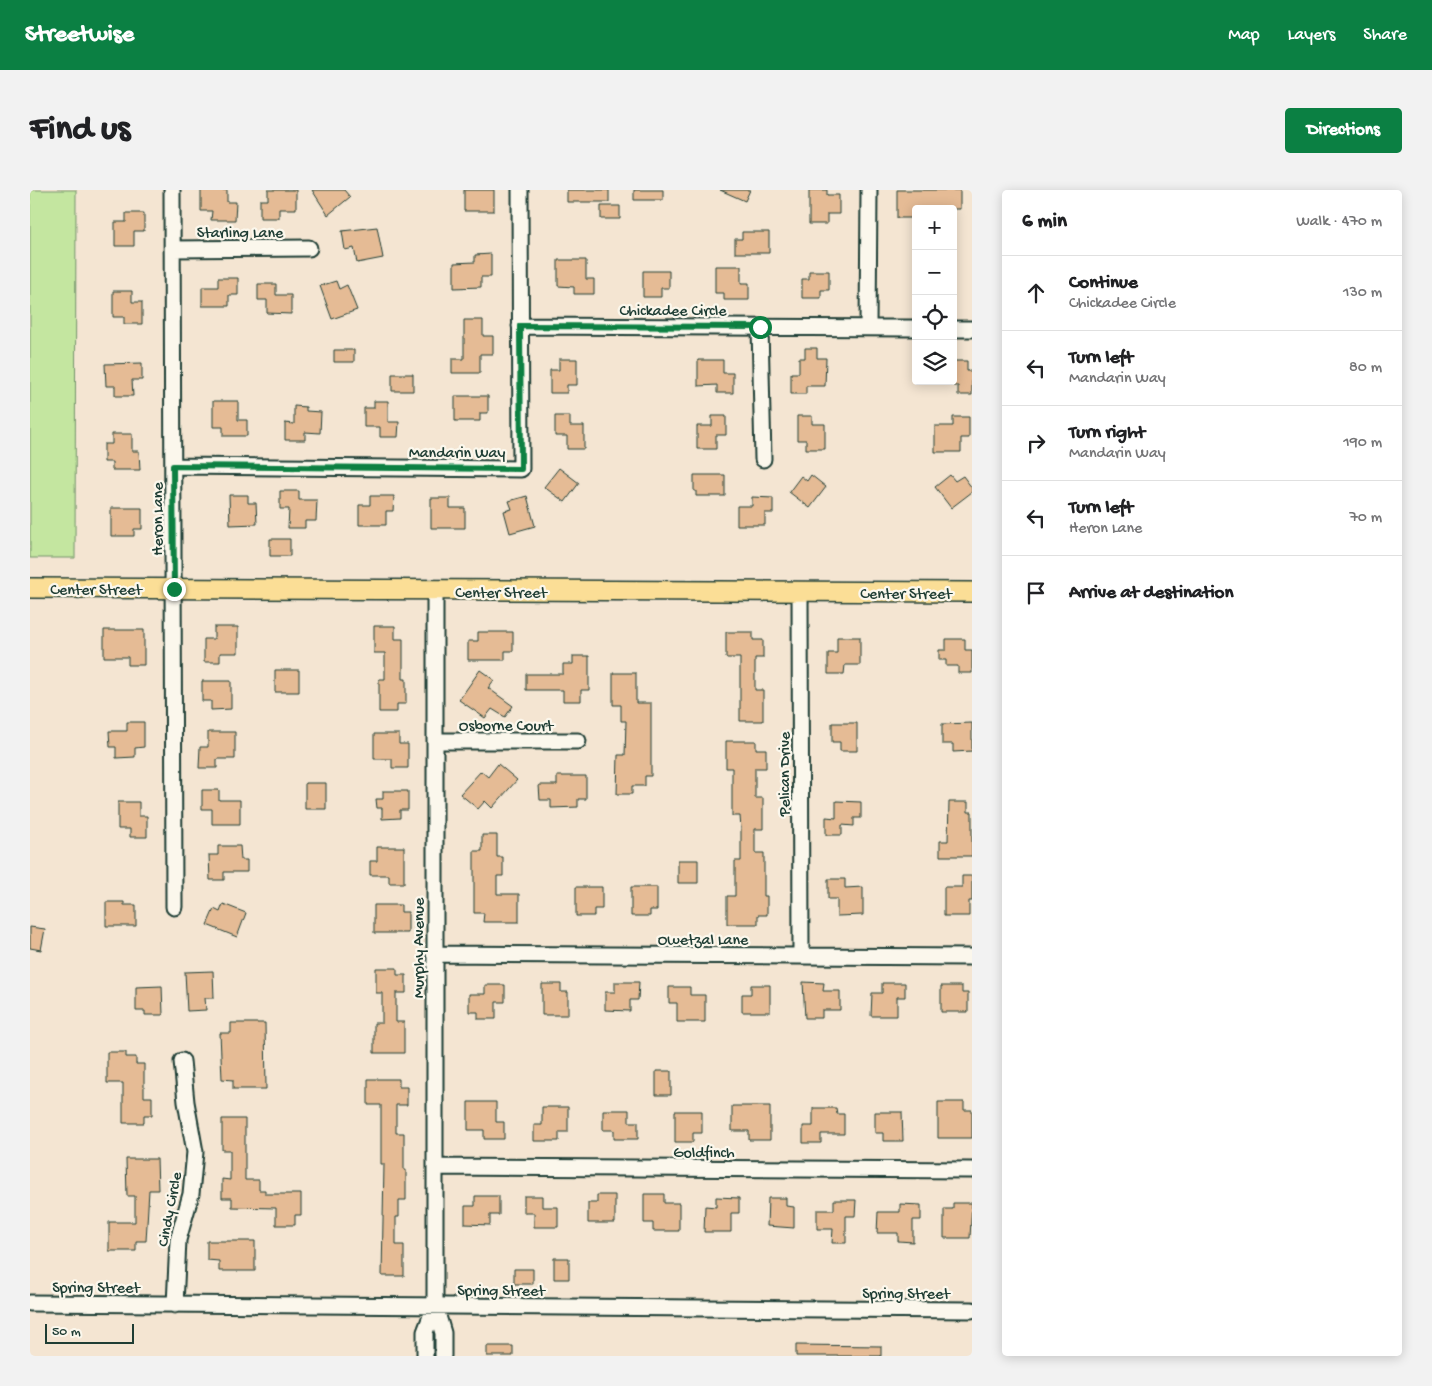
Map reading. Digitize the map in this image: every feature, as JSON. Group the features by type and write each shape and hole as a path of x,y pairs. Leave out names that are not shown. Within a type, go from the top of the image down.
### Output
{"main road":[{"name":"Center Street","path":"30,588 972,592"}],"street":[{"name":"Heron Lane","path":"172,190 174,907"},
{"name":"Mandarin Way","path":"173,466 521,469 520,190"},
{"path":"868,327 869,190"},
{"name":"Starling Lane","path":"172,249 309,248"},
{"name":"Chickadee Circle","path":"520,326 912,328"},
{"path":"760,327 763,460"},
{"path":"957,329 972,329"},
{"name":"Murphy Avenue","path":"435,590 435,1306"},
{"name":"Pelican Drive","path":"800,592 801,956"},
{"name":"Osborne Court","path":"435,741 578,741"},
{"name":"Owetzal Lane","path":"434,954 972,957"},
{"name":"Cindy Circle","path":"175,1304 178,1240 191,1194 194,1152 182,1061"},
{"name":"Goldfinch","path":"435,1167 972,1170"},
{"name":"Spring Street","path":"30,1303 972,1310"},
{"path":"425,1356 425,1332 435,1306"},
{"path":"435,1306 443,1333 443,1356"}],"green space":[{"path":"30,190 76,190 75,558 30,558"}],"building":[{"path":"201,190 227,190 227,202 236,202 235,220 211,220 212,211 201,211"},
{"path":"268,190 296,190 296,209 279,209 279,218 260,218 260,200 268,200"},
{"path":"312,190 344,190 350,197 328,215"},
{"path":"464,190 494,190 494,211 464,211"},
{"path":"567,190 609,190 609,202 567,202"},
{"path":"634,190 663,190 663,200 634,200"},
{"path":"720,190 750,190 745,201"},
{"path":"809,190 827,190 827,195 839,195 839,214 827,214 827,224 809,224"},
{"path":"897,190 960,190 960,209 957,209 957,205 912,205 912,218 897,218"},
{"path":"601,206 620,206 620,219 601,219"},
{"path":"126,213 144,213 144,231 134,231 134,246 115,246 115,222 126,222"},
{"path":"377,227 383,258 357,263 354,248 345,250 342,231"},
{"path":"742,232 769,232 769,253 735,253 735,239 742,239"},
{"path":"491,254 491,277 481,277 481,287 454,288 454,263 475,262 475,255"},
{"path":"558,260 586,260 586,279 594,279 594,294 574,294 574,287 558,286"},
{"path":"715,266 741,266 741,283 749,283 749,300 724,300 724,293 715,293"},
{"path":"643,271 669,271 669,288 661,288 661,297 643,297"},
{"path":"809,271 829,271 829,290 821,290 821,298 802,298 802,279 809,279"},
{"path":"218,278 238,278 238,295 229,295 229,306 202,306 202,287 218,287"},
{"path":"336,281 339,289 347,285 357,310 332,319 320,286"},
{"path":"258,284 276,284 276,295 291,295 291,314 267,313 267,300 258,300"},
{"path":"113,291 132,291 132,302 142,302 142,324 124,324 124,317 113,317"},
{"path":"464,320 483,320 483,336 493,336 493,354 480,354 480,373 452,373 452,359 464,359"},
{"path":"805,348 817,348 817,358 826,358 825,386 806,386 806,394 791,394 791,373 799,373 799,358 805,358"},
{"path":"334,350 354,350 354,362 334,362"},
{"path":"559,359 577,359 577,385 567,385 567,393 550,393 550,370 559,370"},
{"path":"698,360 723,360 723,373 733,373 733,393 717,393 717,385 698,386"},
{"path":"957,361 967,361 967,371 972,371 972,395 958,395 958,386 953,386 957,385"},
{"path":"142,363 142,380 132,380 133,396 115,396 115,386 106,386 105,364"},
{"path":"392,374 413,374 413,391 392,391"},
{"path":"455,396 488,396 488,413 480,413 480,421 455,421"},
{"path":"213,401 238,401 238,420 247,420 247,436 223,436 223,427 213,427"},
{"path":"374,401 388,401 388,422 399,422 398,437 380,437 380,427 364,427 364,408 374,408"},
{"path":"294,406 306,407 306,411 321,412 320,433 305,432 305,440 285,440 285,423 294,424"},
{"path":"555,416 570,416 570,426 584,426 584,449 567,449 567,436 555,436"},
{"path":"712,416 726,416 726,435 716,435 716,449 697,449 697,426 712,426"},
{"path":"797,416 812,416 812,424 825,424 825,449 806,449 806,440 797,440"},
{"path":"953,417 969,417 969,438 961,438 961,452 935,452 935,426 953,426"},
{"path":"112,434 132,434 132,451 139,451 140,470 112,470 112,462 104,462 104,444 112,444"},
{"path":"559,468 579,483 565,502 544,487"},
{"path":"694,475 725,475 725,496 696,496 696,491 694,491"},
{"path":"811,475 826,487 810,508 789,492 801,476 807,481"},
{"path":"950,475 955,481 963,476 972,488 972,492 951,508 935,487"},
{"path":"280,491 299,491 299,500 317,500 316,521 305,521 305,528 288,528 289,509 280,509"},
{"path":"229,495 248,495 248,503 256,503 257,524 230,525"},
{"path":"370,496 394,496 393,511 386,511 386,525 359,525 359,505 370,505"},
{"path":"527,496 535,526 510,533 504,511 512,509 509,501"},
{"path":"752,497 773,498 773,513 765,513 765,525 737,525 737,506 752,506"},
{"path":"431,498 450,498 450,508 465,508 465,528 431,528"},
{"path":"111,508 142,508 142,529 134,529 134,536 111,536"},
{"path":"270,539 290,539 290,556 270,556"},
{"path":"374,626 395,626 395,639 403,639 403,679 406,679 406,704 397,704 397,712 379,712 379,679 385,679 385,653 374,653"},
{"path":"214,627 238,627 238,653 220,653 220,662 204,662 204,639 214,639"},
{"path":"104,630 144,630 144,665 128,665 128,657 104,657"},
{"path":"478,632 513,632 513,651 505,651 505,660 468,660 468,641 478,641"},
{"path":"726,632 753,632 753,640 763,640 763,658 755,658 755,690 763,690 763,721 740,721 740,658 726,658"},
{"path":"837,637 860,637 860,665 845,665 844,674 828,674 828,653 837,653"},
{"path":"946,639 965,639 965,650 972,650 972,673 958,673 958,666 946,666 946,660 939,660 939,650 946,650"},
{"path":"573,656 589,656 589,690 581,690 581,701 563,701 563,690 526,690 526,674 563,674 563,664 573,664"},
{"path":"275,670 299,670 299,692 275,692"},
{"path":"480,670 494,680 488,688 513,706 505,717 492,709 485,718 459,700"},
{"path":"613,673 636,673 636,703 651,703 651,776 645,776 645,786 632,786 632,794 617,794 618,755 625,755 626,721 621,721 621,705 613,705"},
{"path":"202,681 231,681 231,709 211,710 211,701 202,701"},
{"path":"127,722 144,722 144,747 135,748 135,757 116,758 116,747 110,747 109,731 127,731"},
{"path":"832,723 857,723 857,751 840,751 840,742 832,742"},
{"path":"972,723 972,751 953,752 953,744 942,744 942,724"},
{"path":"208,732 235,732 235,759 217,759 217,768 199,768 200,747 208,747"},
{"path":"374,734 399,734 399,744 408,744 408,768 392,768 392,759 374,759"},
{"path":"726,741 756,741 756,749 766,749 766,768 755,768 755,798 763,798 763,829 755,829 755,853 764,853 764,896 767,896 767,915 758,915 758,924 727,924 727,896 735,896 735,861 741,861 741,829 740,816 732,816 732,768 726,768"},
{"path":"498,764 517,780 492,808 485,801 478,809 460,794 481,771 488,777"},
{"path":"557,776 586,776 586,799 578,799 578,807 551,808 551,800 540,800 539,785 557,785"},
{"path":"305,783 326,783 326,809 305,809"},
{"path":"202,790 219,790 219,800 240,800 240,824 212,824 212,809 202,809"},
{"path":"383,791 408,791 408,810 400,810 400,818 382,819 382,808 377,808 376,799 383,799"},
{"path":"836,801 861,802 861,818 854,818 854,826 842,825 842,835 826,835 826,817 836,818"},
{"path":"118,802 139,802 139,816 147,816 147,837 130,837 130,829 118,829"},
{"path":"949,802 968,802 968,812 972,812 972,856 940,856 940,841 948,841"},
{"path":"482,835 497,835 497,857 503,857 503,876 497,876 497,894 519,894 519,922 483,922 484,913 474,913 474,851 482,851"},
{"path":"218,846 240,846 241,860 247,860 247,872 224,872 224,880 210,880 209,855 218,855"},
{"path":"377,847 404,847 404,883 389,883 389,875 370,875 370,861 377,861"},
{"path":"678,860 698,860 698,883 678,883"},
{"path":"962,876 972,876 972,901 969,901 969,916 944,916 944,887 962,887"},
{"path":"828,879 845,879 845,888 863,887 863,915 837,916 837,899 828,899"},
{"path":"576,887 602,887 602,909 594,909 594,916 576,916"},
{"path":"631,887 657,887 657,910 650,910 650,916 631,916"},
{"path":"106,902 124,902 124,905 136,905 136,926 106,926"},
{"path":"223,904 246,913 237,937 207,925 214,909 220,912"},
{"path":"374,905 401,905 401,912 408,912 408,933 374,933"},
{"path":"30,927 45,929 41,950 30,948"},
{"path":"376,968 397,968 397,975 406,975 406,993 396,993 396,1022 404,1022 404,1053 374,1053 374,1023 382,1023 382,993 376,993"},
{"path":"213,971 214,998 205,998 206,1010 187,1011 185,972"},
{"path":"615,982 639,982 638,1000 630,1000 630,1011 605,1010 605,992 615,992"},
{"path":"803,982 824,983 823,991 840,991 840,1010 822,1010 822,1018 805,1018"},
{"path":"882,983 905,983 905,997 897,997 897,1016 871,1016 872,993 882,993"},
{"path":"542,984 561,984 561,992 568,992 568,1015 542,1015"},
{"path":"485,985 505,985 505,1002 496,1002 496,1019 478,1019 478,1012 469,1012 469,994 485,994"},
{"path":"751,985 770,985 770,1012 742,1012 742,994 751,994"},
{"path":"162,986 163,1015 145,1015 145,1011 136,1011 136,987"},
{"path":"941,986 962,986 962,993 968,993 968,1012 941,1012"},
{"path":"669,987 690,987 690,995 705,995 705,1022 677,1022 677,1003 669,1003"},
{"path":"231,1023 265,1023 266,1089 233,1089 233,1080 222,1079 220,1033 231,1033"},
{"path":"107,1052 126,1052 126,1057 136,1057 136,1064 144,1064 144,1097 152,1097 152,1115 144,1115 144,1123 123,1123 123,1083 107,1083"},
{"path":"656,1071 671,1071 671,1095 656,1095"},
{"path":"368,1079 399,1079 399,1087 407,1087 407,1105 396,1105 396,1133 404,1133 404,1170 406,1170 406,1200 399,1200 399,1217 396,1217 396,1245 404,1245 404,1276 382,1276 384,1164 381,1164 381,1105 368,1105"},
{"path":"468,1102 496,1102 496,1122 504,1122 504,1139 484,1139 484,1130 468,1130"},
{"path":"938,1102 964,1102 964,1110 972,1110 972,1138 938,1138"},
{"path":"732,1106 770,1106 770,1140 749,1140 749,1131 732,1131"},
{"path":"542,1107 568,1107 568,1132 559,1132 559,1141 534,1141 534,1125 542,1125"},
{"path":"813,1108 836,1108 837,1114 844,1114 844,1134 821,1134 821,1143 803,1143 803,1126 813,1126"},
{"path":"603,1110 629,1110 629,1122 638,1122 638,1139 614,1139 614,1130 603,1130"},
{"path":"675,1111 702,1111 702,1133 693,1133 693,1142 675,1142"},
{"path":"875,1112 902,1112 903,1141 883,1141 883,1133 875,1133"},
{"path":"222,1119 245,1119 245,1180 259,1180 259,1190 265,1190 265,1194 301,1194 301,1215 295,1215 295,1225 276,1225 276,1208 232,1207 232,1198 222,1198 222,1179 230,1180 230,1150 222,1150"},
{"path":"126,1159 157,1159 158,1190 149,1190 146,1241 136,1241 136,1251 109,1251 109,1222 135,1222 135,1196 127,1196"},
{"path":"644,1194 664,1194 664,1203 679,1203 679,1231 653,1231 653,1223 644,1223"},
{"path":"597,1195 615,1195 615,1223 588,1223 588,1203 597,1203"},
{"path":"475,1196 499,1196 499,1215 490,1215 490,1225 465,1224 465,1206 475,1206"},
{"path":"524,1196 542,1196 542,1207 558,1207 558,1227 534,1227 534,1213 524,1213"},
{"path":"716,1197 739,1198 739,1213 731,1213 731,1232 704,1232 705,1206 716,1207"},
{"path":"768,1198 786,1198 786,1206 794,1207 794,1228 767,1226"},
{"path":"834,1200 856,1200 855,1216 846,1216 846,1243 832,1243 833,1229 817,1229 817,1210 834,1210"},
{"path":"953,1203 972,1203 970,1238 944,1238 944,1209 953,1209"},
{"path":"900,1204 921,1205 921,1220 913,1220 913,1242 898,1241 898,1233 877,1233 878,1212 900,1212"},
{"path":"207,1241 255,1241 255,1271 219,1271 219,1261 207,1260"},
{"path":"554,1258 569,1258 569,1279 554,1279"},
{"path":"514,1269 533,1269 533,1284 514,1284"},
{"path":"796,1345 881,1346 881,1356 796,1356"},
{"path":"487,1346 513,1346 513,1356 487,1356"}],"route":[{"path":"174,589 173,466 521,469 520,326 760,327"}]}
